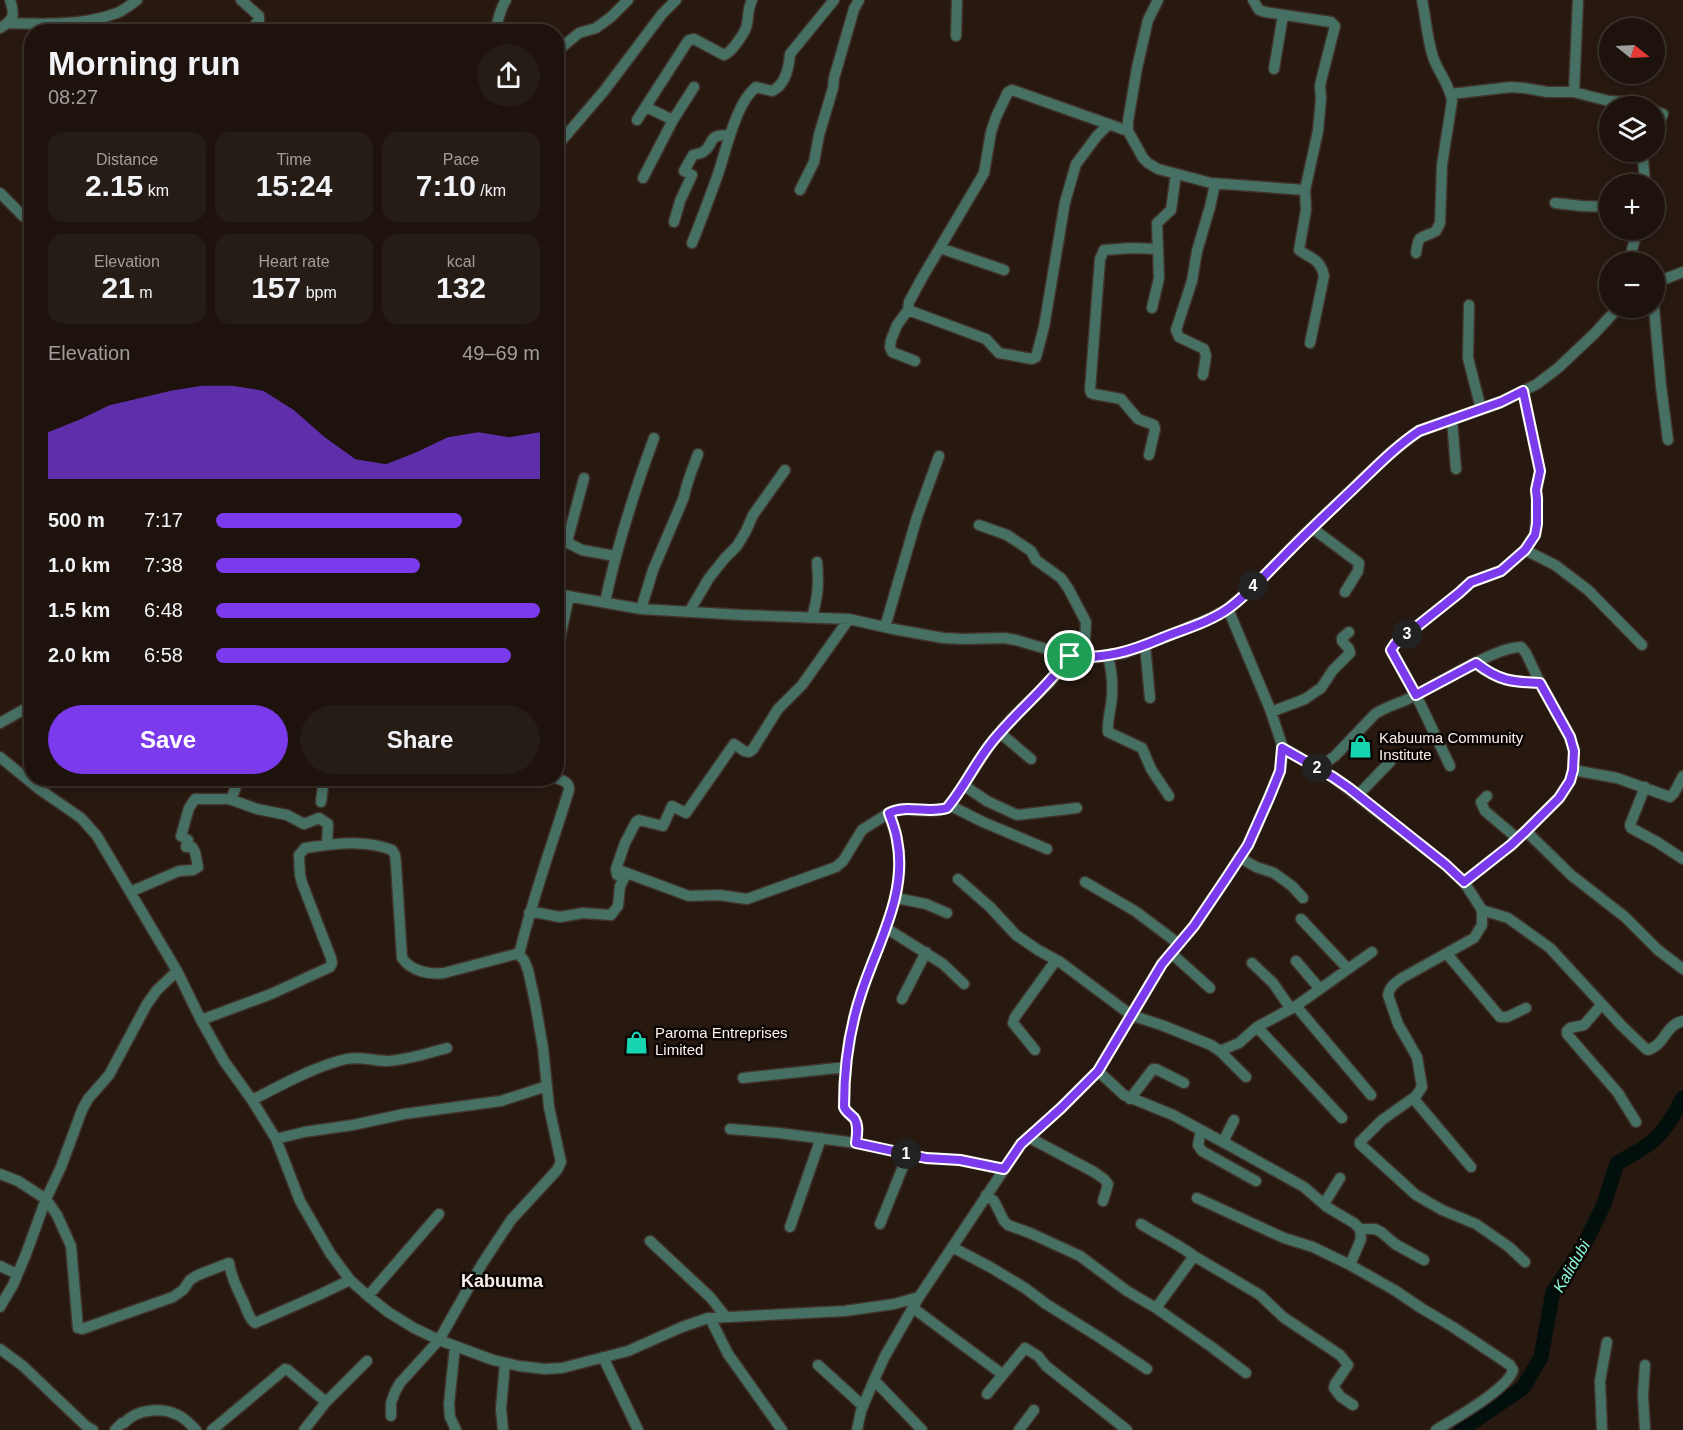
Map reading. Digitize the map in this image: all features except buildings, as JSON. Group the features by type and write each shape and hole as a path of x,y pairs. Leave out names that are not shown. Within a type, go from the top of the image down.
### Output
{"street":[{"path":"4,25 13,14 10,0"},
{"path":"50,24 77,22 117,13 137,0"},
{"path":"241,0 259,16 256,24"},
{"path":"497,24 500,10 506,0"},
{"path":"564,45 579,33 596,28 628,0"},
{"path":"564,138 604,91 662,14 676,0"},
{"path":"637,120 689,40 694,39 724,55 729,53 747,26 747,14 752,0"},
{"path":"692,243 743,103 753,89 758,87 772,91 779,87 789,65 790,54 834,0"},
{"path":"800,190 814,162 821,124 854,9 859,0"},
{"path":"956,36 957,0"},
{"path":"1158,0 1148,20 1128,122 1128,131 1143,158 1158,169 1215,184 1305,190"},
{"path":"1253,0 1258,10 1331,22 1335,26 1320,86 1318,131 1305,190 1306,210 1299,251 1317,260 1324,276 1310,343"},
{"path":"1416,253 1419,239 1436,231 1440,223 1442,165 1452,101 1451,94 1434,59 1422,0"},
{"path":"1574,92 1578,0"},
{"path":"1274,69 1283,15"},
{"path":"4,25 24,25"},
{"path":"643,178 673,120 694,87"},
{"path":"1451,94 1510,87 1547,92 1574,92 1599,98"},
{"path":"915,361 895,354 890,346 891,340 897,325 908,310 909,302 984,173 991,132 1008,92 1012,90 1128,131"},
{"path":"646,107 673,120"},
{"path":"908,310 987,339 1002,355 1032,359 1036,357 1044,327 1065,202 1073,173 1079,159 1109,124"},
{"path":"674,222 680,201 692,175 684,171 693,155 704,152 715,137 730,135"},
{"path":"1152,308 1158,278 1157,223 1171,210 1176,174"},
{"path":"1203,375 1206,356 1204,349 1179,337 1176,330 1192,281 1197,251 1215,184"},
{"path":"0,193 24,217"},
{"path":"1555,203 1599,207"},
{"path":"940,248 1004,270"},
{"path":"1149,455 1154,425 1138,419 1121,399 1094,394 1090,390 1102,251 1132,248 1157,249"},
{"path":"1665,279 1683,272"},
{"path":"1469,305 1468,358 1481,409"},
{"path":"564,595 641,609 849,619 943,638 1004,638 1084,658 1125,653 1200,623 1228,609 1389,454 1409,438 1419,431 1481,409 1537,384 1558,368 1609,318"},
{"path":"1655,318 1668,440"},
{"path":"1450,766 1416,695 1392,654 1392,648 1466,585 1501,571 1525,550 1535,535 1536,490 1540,471 1523,391"},
{"path":"1452,420 1456,469"},
{"path":"605,603 615,556 654,438"},
{"path":"641,609 653,570 684,497 684,490 698,454"},
{"path":"885,627 917,517 939,456"},
{"path":"689,612 709,578 737,546 753,515 785,470"},
{"path":"584,478 568,543 588,552 615,556"},
{"path":"979,525 1006,535 1031,551 1036,560 1061,578 1086,622 1084,658"},
{"path":"1312,528 1359,563 1358,571 1345,592"},
{"path":"1525,550 1555,565 1588,590 1642,645"},
{"path":"812,618 819,590 817,562"},
{"path":"564,616 568,596"},
{"path":"857,1430 863,1406 885,1356 919,1297 986,1195 1021,1144 1098,1071 1162,964 1194,926 1248,845 1258,823 1280,771 1282,748 1271,712 1228,609"},
{"path":"529,913 560,916 583,913 611,915 618,906 620,886 624,878 617,874 616,869 624,843 636,822 639,820 663,826 672,806 686,813 734,744 744,751 749,752 753,749 778,709 802,685 849,619"},
{"path":"1271,712 1305,699 1321,688 1333,670 1350,653 1342,641 1342,638 1349,632"},
{"path":"1145,645 1150,698"},
{"path":"1318,768 1335,756 1381,710 1416,695 1476,663 1513,647 1521,647 1570,737 1574,751 1573,770 1570,781 1559,798 1518,839 1464,882"},
{"path":"616,869 689,896 719,895 747,899 836,867 843,861 862,830 889,813 901,809 939,810 947,808 978,761 1012,718 1051,681 1070,656"},
{"path":"1107,656 1112,681 1108,732 1142,748 1151,769 1169,796"},
{"path":"1476,663 1485,671 1507,681 1540,683"},
{"path":"0,723 24,710"},
{"path":"1000,733 1031,759"},
{"path":"1282,748 1333,777 1446,865 1464,882 1482,910 1482,925 1474,938 1391,986 1388,995 1398,1024 1417,1057 1422,1087 1413,1098 1382,1120 1360,1142 1416,1195 1442,1210 1476,1224 1509,1247 1525,1262"},
{"path":"0,757 24,777"},
{"path":"1358,795 1390,762"},
{"path":"1573,770 1617,778 1670,796 1683,776"},
{"path":"519,955 529,913 541,882 568,790 569,785 564,781"},
{"path":"963,785 987,801 1017,814 1077,808"},
{"path":"35,786 81,818 104,847 177,971 224,1061 276,1139 300,1201 330,1253 350,1280 368,1296 414,1328 493,1360 545,1369 562,1368 628,1351 682,1327 710,1318 845,1311 894,1304 919,1297"},
{"path":"231,800 236,786"},
{"path":"321,802 323,786"},
{"path":"1645,787 1630,825 1631,828 1683,859"},
{"path":"1487,796 1481,802 1485,811 1518,839"},
{"path":"130,892 178,871 193,870 198,867 195,852 192,847 186,847 188,840 181,836 191,804 195,799 231,800 287,815 304,824 319,818 328,824 327,844"},
{"path":"949,805 1047,849"},
{"path":"856,1143 856,1120 844,1107 846,1067 860,995 896,898 899,858 897,839 889,813"},
{"path":"1526,831 1571,874 1625,917 1658,950 1683,969"},
{"path":"201,1020 271,994 330,968 331,958 300,875 299,855 305,848 327,844 357,843 392,850 396,864 402,958 410,966 435,974 516,954 524,960 535,1002 549,1107 561,1157 560,1166 511,1220 482,1264 439,1340 400,1383 393,1397 391,1416"},
{"path":"1239,857 1256,867 1274,873 1292,886 1303,898"},
{"path":"958,879 990,906 1016,935 1056,960 1131,1015 1211,1045 1246,1077"},
{"path":"1085,882 1135,911 1179,944"},
{"path":"896,898 926,904 947,914"},
{"path":"1482,910 1503,916 1550,948 1648,1050 1655,1048 1672,1025 1683,1021"},
{"path":"1301,919 1348,969"},
{"path":"886,928 943,964 964,984"},
{"path":"902,999 926,952"},
{"path":"1220,1051 1239,1043 1257,1027 1293,1007 1372,952"},
{"path":"1171,953 1210,988"},
{"path":"1447,954 1500,1017 1507,1017 1526,1008"},
{"path":"1035,1050 1013,1023 1056,960"},
{"path":"1296,961 1320,989"},
{"path":"1252,963 1273,983 1371,1095"},
{"path":"0,1307 26,1254 82,1110 88,1099 109,1075 147,1004 157,990 177,971"},
{"path":"1602,1004 1584,1024 1570,1028 1567,1034 1617,1093 1636,1122"},
{"path":"1257,1027 1342,1118"},
{"path":"252,1100 312,1070 347,1059 388,1061 447,1048"},
{"path":"743,1078 846,1067"},
{"path":"1130,1099 1153,1069 1184,1083"},
{"path":"1098,1071 1130,1099 1165,1111 1223,1142 1304,1187 1324,1204 1354,1223 1360,1229 1361,1239 1350,1265"},
{"path":"276,1139 404,1114 501,1101 547,1086"},
{"path":"1413,1098 1471,1167"},
{"path":"1223,1142 1234,1120"},
{"path":"730,1129 822,1138 1004,1169"},
{"path":"1201,1130 1198,1145 1202,1151 1256,1181"},
{"path":"1028,1137 1104,1179 1108,1184 1103,1201"},
{"path":"790,1227 822,1138"},
{"path":"880,1224 908,1154"},
{"path":"0,1174 18,1181 46,1199 57,1215 71,1246 78,1328 82,1329 173,1297 198,1275 229,1263 237,1289 251,1321 255,1323 350,1280"},
{"path":"1324,1204 1340,1178"},
{"path":"986,1195 994,1201 999,1214 1008,1225 1080,1256 1214,1348 1246,1373"},
{"path":"1197,1198 1350,1265 1396,1291 1510,1365 1513,1371 1512,1376 1492,1394 1436,1430"},
{"path":"368,1296 439,1214"},
{"path":"1141,1224 1260,1295 1283,1317 1340,1355 1348,1365 1334,1388 1341,1397 1353,1405"},
{"path":"1360,1229 1375,1229 1395,1244 1424,1260"},
{"path":"650,1241 710,1297 726,1317"},
{"path":"952,1247 1025,1288 1147,1369"},
{"path":"1156,1308 1194,1256"},
{"path":"0,1266 17,1274"},
{"path":"913,1308 1002,1374"},
{"path":"710,1318 728,1354 782,1430"},
{"path":"1602,1430 1600,1381 1607,1342"},
{"path":"455,1346 449,1404 450,1417 456,1430"},
{"path":"987,1394 1025,1348 1029,1349 1046,1366 1127,1430"},
{"path":"0,1349 23,1366 93,1430"},
{"path":"603,1357 638,1430"},
{"path":"304,1430 327,1402 368,1361"},
{"path":"503,1430 502,1400 506,1363"},
{"path":"818,1365 863,1406"},
{"path":"1645,1365 1643,1395 1646,1430"},
{"path":"212,1430 285,1369 327,1402"},
{"path":"874,1380 921,1430"},
{"path":"115,1430 141,1412 155,1410 177,1414 196,1430"},
{"path":"1019,1430 1034,1410"}],"waterway":[{"name":"Kalidubi","path":"1461,1430 1523,1388 1541,1357 1553,1292 1581,1251 1604,1204 1617,1163 1656,1138 1667,1125 1683,1098"}],"place":[{"name":"Kabuuma Community Institute","path":"1361,747"},
{"name":"Paroma Entreprises Limited","path":"637,1042"}],"district":[{"name":"Kabuuma","path":"502,1281"}],"route":[{"path":"1523,391 1540,471 1536,490 1535,535 1525,550 1501,571 1466,585 1395,644 1391,650 1416,695 1476,663 1485,671 1507,681 1540,683 1570,737 1574,751 1570,781 1559,798 1511,845 1464,882 1349,788 1282,748 1280,771 1269,798 1248,845 1225,880 1194,926 1162,964 1098,1071 1021,1144 1004,1169 960,1160 926,1158 856,1143 856,1120 844,1107 846,1063 860,995 896,898 899,858 897,839 889,813 901,809 939,810 947,808 991,743 1012,718 1051,681 1070,656 1084,658 1125,653 1200,623 1228,609 1389,454 1409,438 1419,431 1501,402 1523,391"}]}
